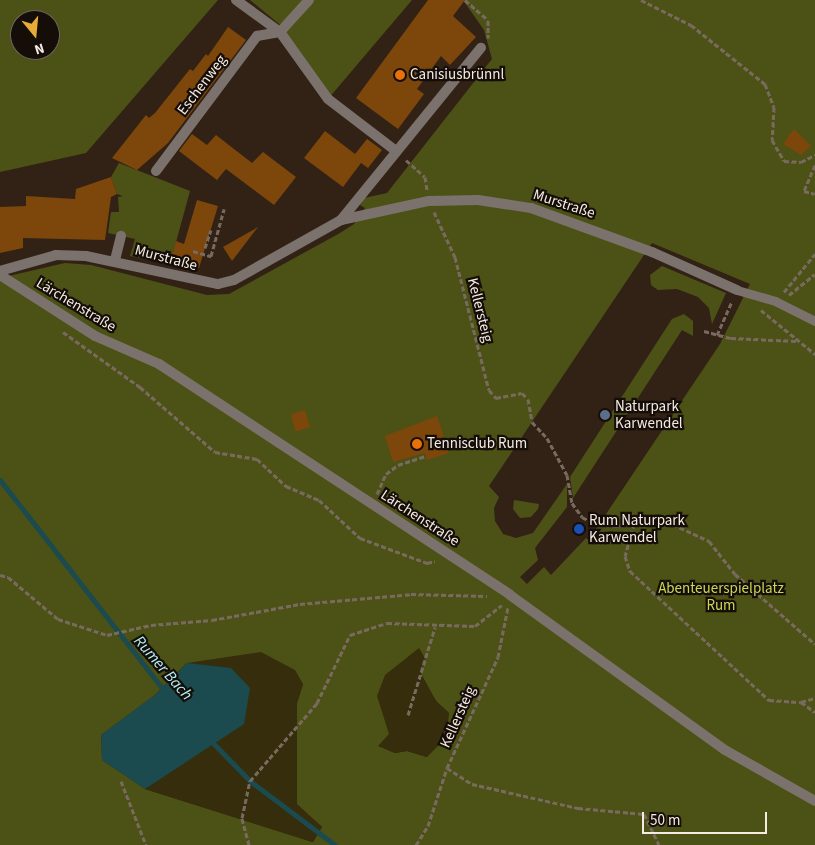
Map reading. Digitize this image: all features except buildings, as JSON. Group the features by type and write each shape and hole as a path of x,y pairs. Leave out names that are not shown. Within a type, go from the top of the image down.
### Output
{"street":[{"path":"236,0 280,32 328,99 396,151"},
{"path":"280,32 309,0"},
{"name":"Eschenweg","path":"156,171 257,36 280,32"},
{"name":"Murstraße","path":"341,220 481,48"},
{"name":"Murstraße","path":"0,273 56,256 115,260 200,283 218,284 234,280 341,220 429,201 478,200 532,208 652,252 737,290"},
{"path":"115,260 120,236"},
{"name":"Lärchenstraße","path":"0,273 95,336 159,364 510,594 725,750 815,801"}],"lane":[{"path":"737,290 777,302 815,321"}],"path":[{"path":"465,0 488,20 488,38 481,48"},
{"path":"641,0 691,25 765,84 774,107 772,140 784,161 801,162 815,155"},
{"path":"396,151 425,177 429,201"},
{"path":"815,165 804,191 815,194"},
{"name":"Kellersteig","path":"429,201 455,256 489,390 496,398 522,393 528,399 532,422 547,438 567,475 572,503 582,517 597,525 634,523"},
{"path":"193,251 211,256 214,236 224,209"},
{"path":"211,230 214,236"},
{"path":"205,248 214,236"},
{"path":"777,302 815,254"},
{"path":"777,302 815,274"},
{"path":"717,335 737,290 815,354"},
{"path":"54,310 54,325 68,338 140,387 215,452 257,459 286,486 319,500 360,538 392,552 428,564 450,555"},
{"path":"704,331 717,335 797,341"},
{"path":"372,504 386,474 398,465 426,456"},
{"path":"815,644 734,574 709,541 658,518 634,523 625,556 630,571 769,700 801,702 815,698"},
{"path":"0,575 8,577 58,619 107,635 151,625 212,620 300,604 411,594 510,594"},
{"path":"249,845 242,818 250,781 317,703 350,635 387,623 435,627 475,626 496,612 510,594"},
{"name":"Kellersteig","path":"416,845 428,826 448,768 498,656 510,594"},
{"path":"408,715 435,627"},
{"path":"801,702 815,712"},
{"path":"448,768 472,784 578,808 644,814 659,845"},
{"path":"121,781 146,845"}],"green space":[{"path":"0,0 218,0 86,153 0,172"},
{"path":"250,0 412,0 328,99 280,32 284,28"},
{"name":"Abenteuerspielplatz Rum","path":"463,0 815,0 815,845 0,845 0,278 65,263 91,265 207,295 229,294 340,233 354,224 365,208 360,205 364,198 387,193 492,59 484,30","holes":["652,243 750,284 720,344 596,529 603,536 594,545 586,538 551,575 544,567 527,584 520,577 538,560 535,548 567,507 567,484 533,533 516,538 503,534 495,521 494,508 499,497 489,486","425,658 420,672 436,701 449,713 427,757 407,751 395,753 379,746 389,734","187,663 303,684 297,703 297,805 322,827 313,842 145,789 155,695"]},
{"path":"119,163 190,191 170,264 130,256 135,239 108,233 111,212 119,212 118,197 123,196 117,194 111,177"},
{"path":"662,266 726,293 712,324 709,308 698,297 677,289 658,290 651,285 650,275"},
{"path":"684,314 693,321 693,336 682,330 573,498 570,477 672,319"},
{"path":"514,500 539,504 538,509 531,517 520,518 513,509"}],"sand":[{"path":"419,648 425,658 420,673 436,701 449,713 447,737 427,757 407,751 395,753 378,746 389,734 377,696 385,675"},
{"path":"261,652 295,670 303,684 297,703 297,804 322,827 312,842 145,789 102,760 101,735 155,695 187,663"}],"water":[{"path":"187,663 231,668 250,688 244,724 145,789 102,760 101,735 155,695"}],"waterway":[{"name":"Rumer Bach","path":"0,480 166,693"},
{"name":"Rumer Bach","path":"211,741 250,781 335,845"}],"place":[{"name":"Canisiusbrünnl","path":"400,75"},
{"name":"Naturpark Karwendel","path":"605,415"},
{"name":"Tennisclub Rum","path":"417,444"},
{"name":"Rum Naturpark Karwendel","path":"579,529"}]}
